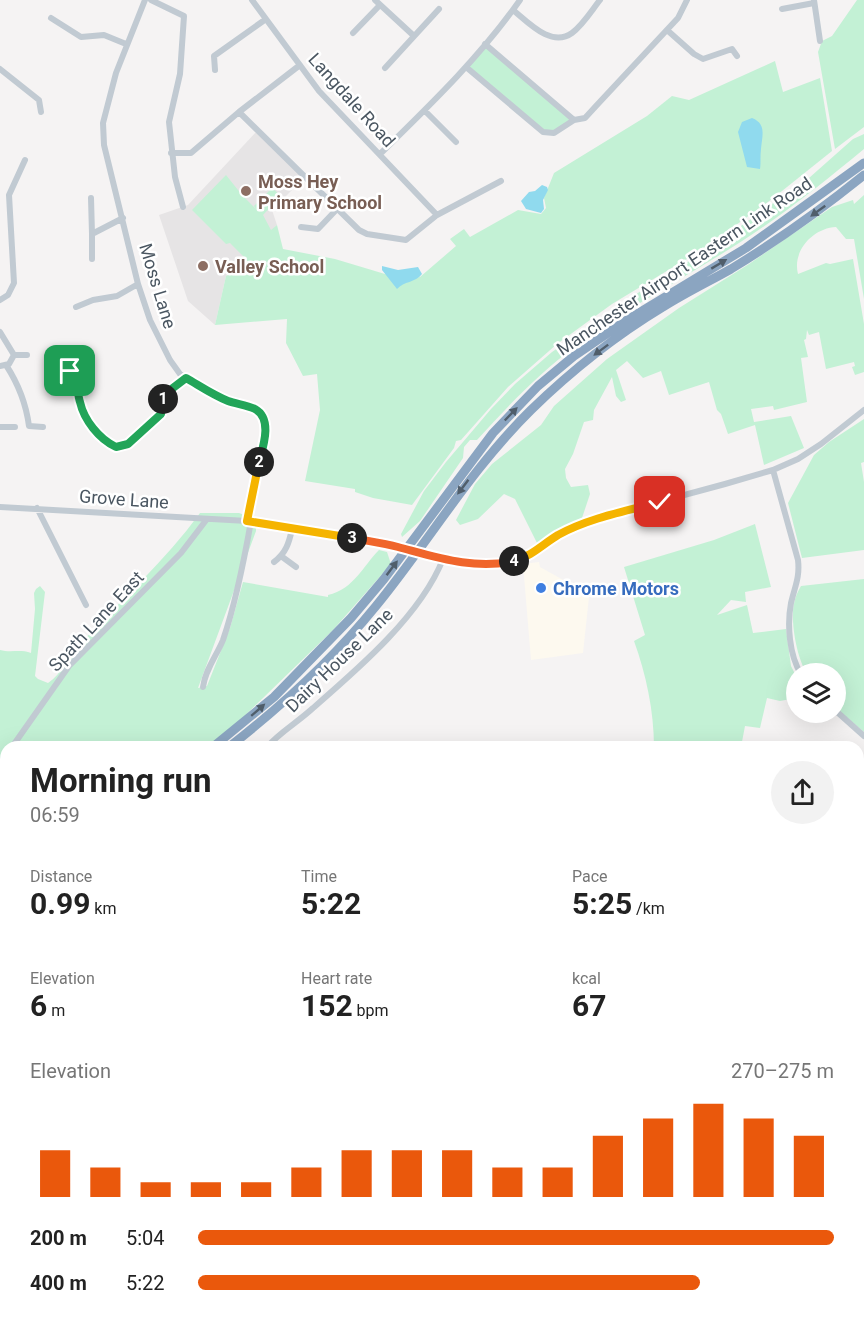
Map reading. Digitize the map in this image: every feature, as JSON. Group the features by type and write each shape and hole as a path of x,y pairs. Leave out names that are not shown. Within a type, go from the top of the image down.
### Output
{"highway":[{"name":"Manchester Airport Eastern Link Road","path":"220,741 274,697 351,618 384,579 493,433 538,386 618,326 746,248 864,163"},
{"name":"Manchester Airport Eastern Link Road","path":"236,741 287,699 348,639 393,584 477,469 514,426 553,389 632,327 663,306 731,269 772,243 864,175"}],"street":[{"name":"Moss Lane","path":"145,0 126,44 106,112 103,134 107,163 123,218 138,284 158,338 180,374 228,401 256,410 264,420 265,440 239,582 231,615 216,657 204,679 203,687"},
{"path":"151,0 184,16 180,74 170,122 171,153 183,207"},
{"name":"Langdale Road","path":"252,0 319,90 437,215"},
{"path":"380,154 466,67 520,0"},
{"path":"513,10 546,34 555,38 564,37 572,33 600,0"},
{"path":"466,67 543,132 554,133 574,120 585,118 678,18 687,0"},
{"path":"782,9 814,1 820,41"},
{"path":"353,33 380,2 414,36"},
{"path":"385,68 439,9"},
{"path":"51,18 81,37 104,34 126,44"},
{"path":"214,70 214,57 266,19"},
{"path":"667,30 694,54 704,59 732,49 737,56"},
{"path":"485,44 574,120"},
{"path":"171,153 191,153 300,65"},
{"path":"0,69 39,100 41,112"},
{"path":"425,111 456,142"},
{"path":"239,112 363,233 403,241 437,215 501,180"},
{"path":"0,300 8,295 14,283 9,195 25,160"},
{"path":"91,198 92,259"},
{"path":"301,227 318,228 338,208"},
{"path":"92,234 123,218"},
{"path":"76,307 93,300 117,296 138,284"},
{"path":"0,332 14,355"},
{"path":"14,355 27,355"},
{"path":"14,355 11,362 3,365 17,382 26,406 29,426 43,427"},
{"path":"75,372 80,402 86,417 104,439 116,447 128,444 161,414 165,394 186,378"},
{"name":"Grove Lane","path":"0,507 249,521 397,546 443,559 487,564 517,561 528,557 558,535 592,520 773,470 798,459 864,410"},
{"path":"0,427 15,427"},
{"path":"773,470 800,575 789,614 790,639 796,663"},
{"path":"37,508 86,605"},
{"name":"Spath Lane East","path":"16,741 69,666 181,553 207,519"},
{"path":"274,562 289,544 292,529"},
{"path":"281,556 296,567"},
{"name":"Dairy House Lane","path":"274,741 328,694 399,626 429,586 443,559"},
{"path":"846,720 864,736"}],"shaded area":[{"path":"257,131 306,176 272,210 277,225 233,273 226,276 215,325 188,301 159,215 188,205"},
{"path":"539,562 540,567 589,597 583,653 531,660 523,564"}],"green space":[{"path":"857,0 864,0 864,127 835,149 818,52 822,41 832,36"},
{"path":"485,44 574,120 548,134 466,67"},
{"path":"775,61 783,92 820,78 832,151 772,199 700,251 612,304 557,344 508,387 461,440 456,441 454,448 412,505 373,498 355,492 355,489 305,481 320,410 317,374 303,376 286,343 287,319 215,325 226,276 233,273 230,264 245,258 230,243 226,244 192,210 226,175 256,209 254,206 272,188 281,196 263,215 271,230 277,225 283,249 335,259 405,280 420,277 456,246 450,239 464,229 470,237 518,210 541,214 546,208 544,198 554,173 647,116 672,96 689,100"},
{"path":"864,134 864,149 787,210 739,243 616,318 577,345 537,378 477,440 470,440 464,447 463,458 420,521 402,537 401,534 424,491 491,409 515,384 552,352 651,284 701,254 809,178 853,139"},
{"path":"864,195 864,299 854,239 846,239 836,227 828,228 812,236 801,249 797,265 798,274 826,263 853,259 864,324 864,372 855,375 852,367 855,366 854,362 826,369 819,332 809,335 807,330 804,340 808,357 801,358 807,402 774,410 773,406 751,409 754,422 791,416 804,448 764,465 755,425 728,434 721,414 717,410 709,382 669,395 661,371 643,378 627,361 616,370 626,400 621,402 616,396 612,377 594,410 593,420 584,422 565,469 566,478 571,487 588,485 590,494 582,518 559,530 538,545 515,499 504,494 478,519 460,525 456,520 475,484 492,464 541,425 554,406 607,359 679,308 749,264 832,207 853,200 854,204"},
{"path":"864,419 864,462 861,463 864,482 864,550 802,558 788,503 814,455"},
{"path":"200,513 239,513 256,519 256,531 198,688 207,686 230,628 243,582 328,597 345,588 379,550 387,552 391,564 333,630 232,728 215,741 0,741 0,650 31,653 36,589 40,586 45,592 35,676 48,683 57,675 80,644 186,531"},
{"path":"755,524 771,587 745,592 746,602 731,600 717,615 747,605 753,633 786,629 791,663 786,663 786,700 767,698 760,728 745,726 742,741 654,741 648,693 634,641 645,635 624,567 714,540"},
{"path":"864,579 864,732 846,717 846,663 802,663 797,650 793,620 794,601 801,586"}],"water":[{"path":"752,118 762,127 760,169 747,167 738,132 742,122"},
{"path":"542,185 548,190 543,200 544,209 541,213 526,209 521,201 529,192 535,191"},
{"path":"382,266 398,270 418,267 422,274 397,289 382,270"}],"place":[{"name":"Moss Hey Primary School","path":"246,191"},
{"name":"Valley School","path":"203,266"},
{"name":"Chrome Motors","path":"541,588"}],"route":[{"path":"70,371 77,379 78,394 86,417 104,439 116,447 128,444 161,414 165,394 186,378 215,395 247,406 261,414 264,420 265,440 247,521 397,546 453,561 495,564 528,557 558,535 592,520 660,502"}]}
